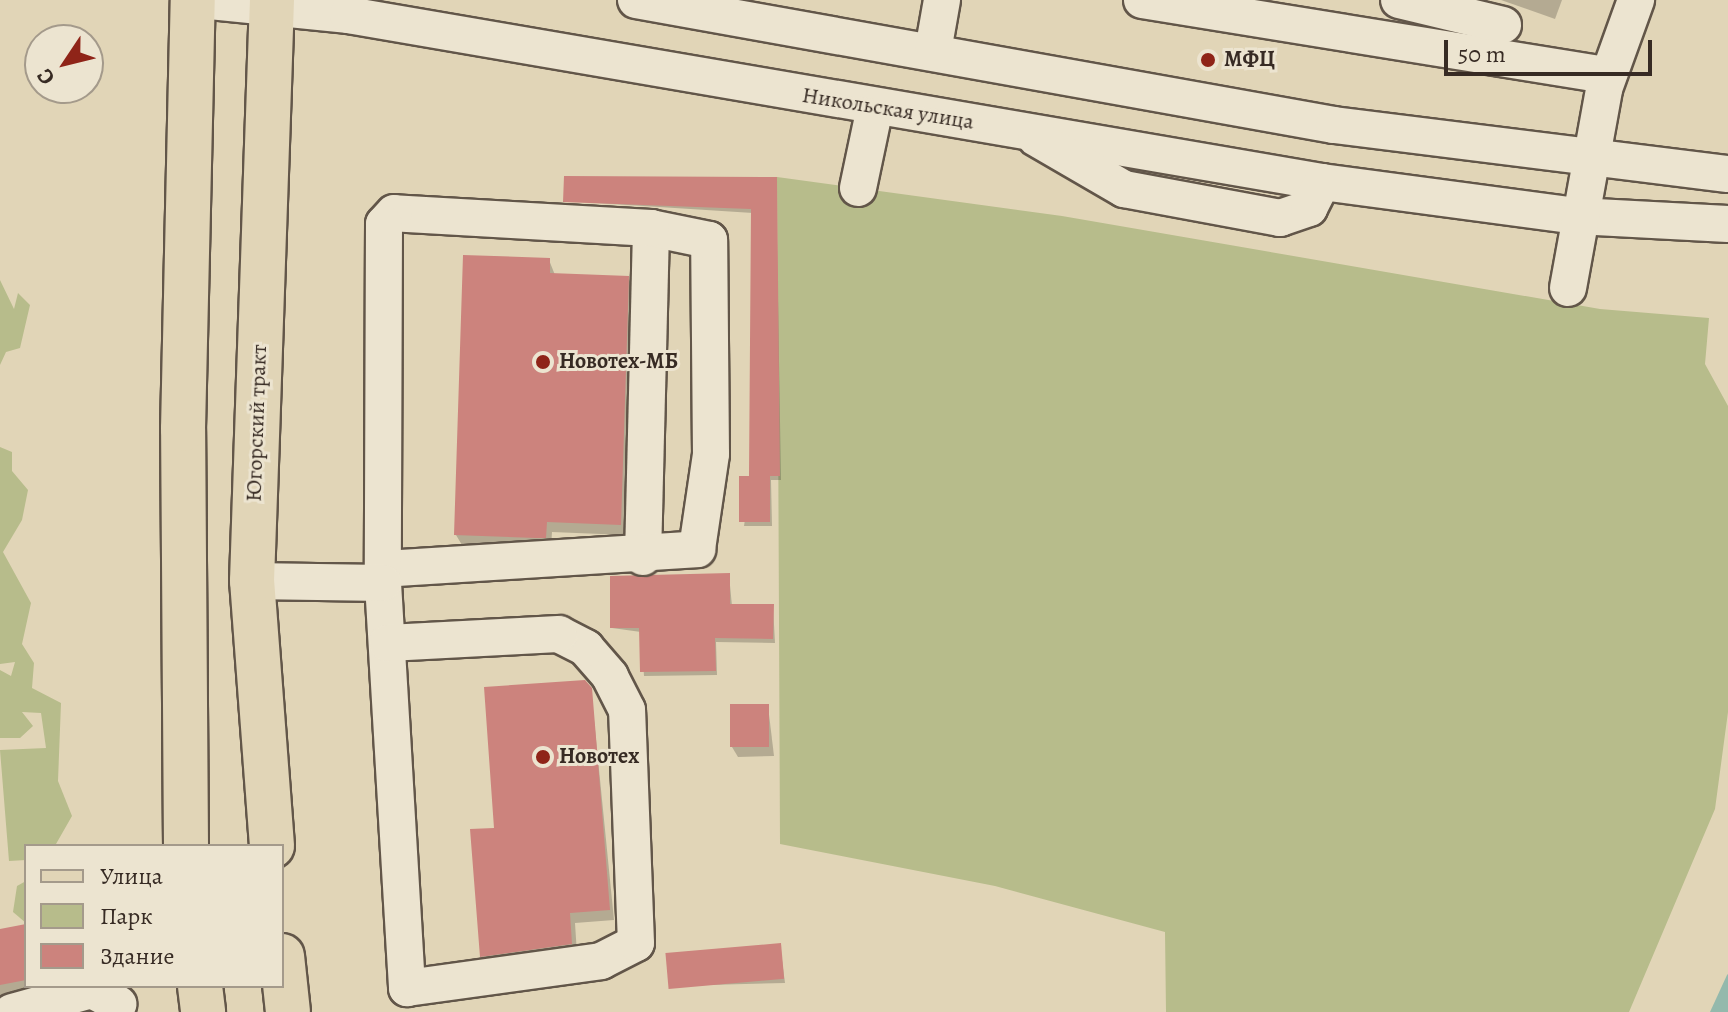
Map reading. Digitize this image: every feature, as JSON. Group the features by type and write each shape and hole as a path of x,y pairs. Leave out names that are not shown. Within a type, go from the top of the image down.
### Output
{"main road":[{"path":"186,844 183,429 196,0"},
{"name":"Югорский тракт","path":"272,4 252,581 272,844"},
{"path":"284,975 288,1012"},
{"path":"200,988 203,1012"}],"street":[{"name":"Никольская улица","path":"196,0 272,4 1322,182 1577,216 1728,224"},
{"path":"636,0 1334,125 1587,162 1728,174"},
{"path":"933,51 942,0"},
{"path":"1252,10 1288,0"},
{"path":"1399,0 1503,25"},
{"path":"1568,288 1577,216 1607,75 1636,0"},
{"path":"1159,1 1252,10 1607,75"},
{"path":"858,188 875,107"},
{"path":"252,581 383,576 643,557 697,549 711,454 713,246 703,237 651,228 385,214 383,576 407,988 601,961 636,943 627,710 610,676 586,648 559,634 387,643"},
{"path":"643,557 651,228"},
{"path":"12,1012 92,990 117,1001"}],"green space":[{"path":"777,177 1062,216 1600,309 1709,318 1705,364 1728,406 1728,712 1715,809 1629,1012 1166,1012 1165,932 995,886 780,844"},
{"path":"0,280 14,309 18,293 30,305 20,348 6,352 0,365"},
{"path":"0,447 12,452 12,471 28,490 22,520 3,552 31,603 22,644 34,663 32,688 61,703 58,781 72,816 56,844 24,844 24,860 9,861 0,750 46,748 41,713 22,712 33,726 20,738 0,738 0,670 11,676 15,662 0,664"},
{"path":"24,882 24,921 13,912 17,886"}],"water":[{"path":"1727,975 1728,1012 1710,1012"}],"building":[{"path":"564,176 777,177 780,476 770,476 770,522 739,522 739,476 749,476 751,209 563,202"},
{"name":"Новотех-МБ","path":"463,255 550,258 550,273 629,276 621,525 547,522 546,538 454,535"},
{"path":"730,573 730,604 774,604 773,639 715,638 716,671 640,672 639,628 610,628 610,576"},
{"name":"Новотех","path":"585,680 592,688 610,910 570,913 572,944 480,957 470,829 494,828 484,687"},
{"path":"730,704 769,704 769,747 730,747"},
{"path":"24,924 24,980 0,985 0,929"},
{"path":"781,943 784,979 669,989 665,953"}],"place":[{"name":"МФЦ","path":"1208,60"},
{"name":"Новотех-МБ","path":"543,362"},
{"name":"Новотех","path":"543,757"}]}
